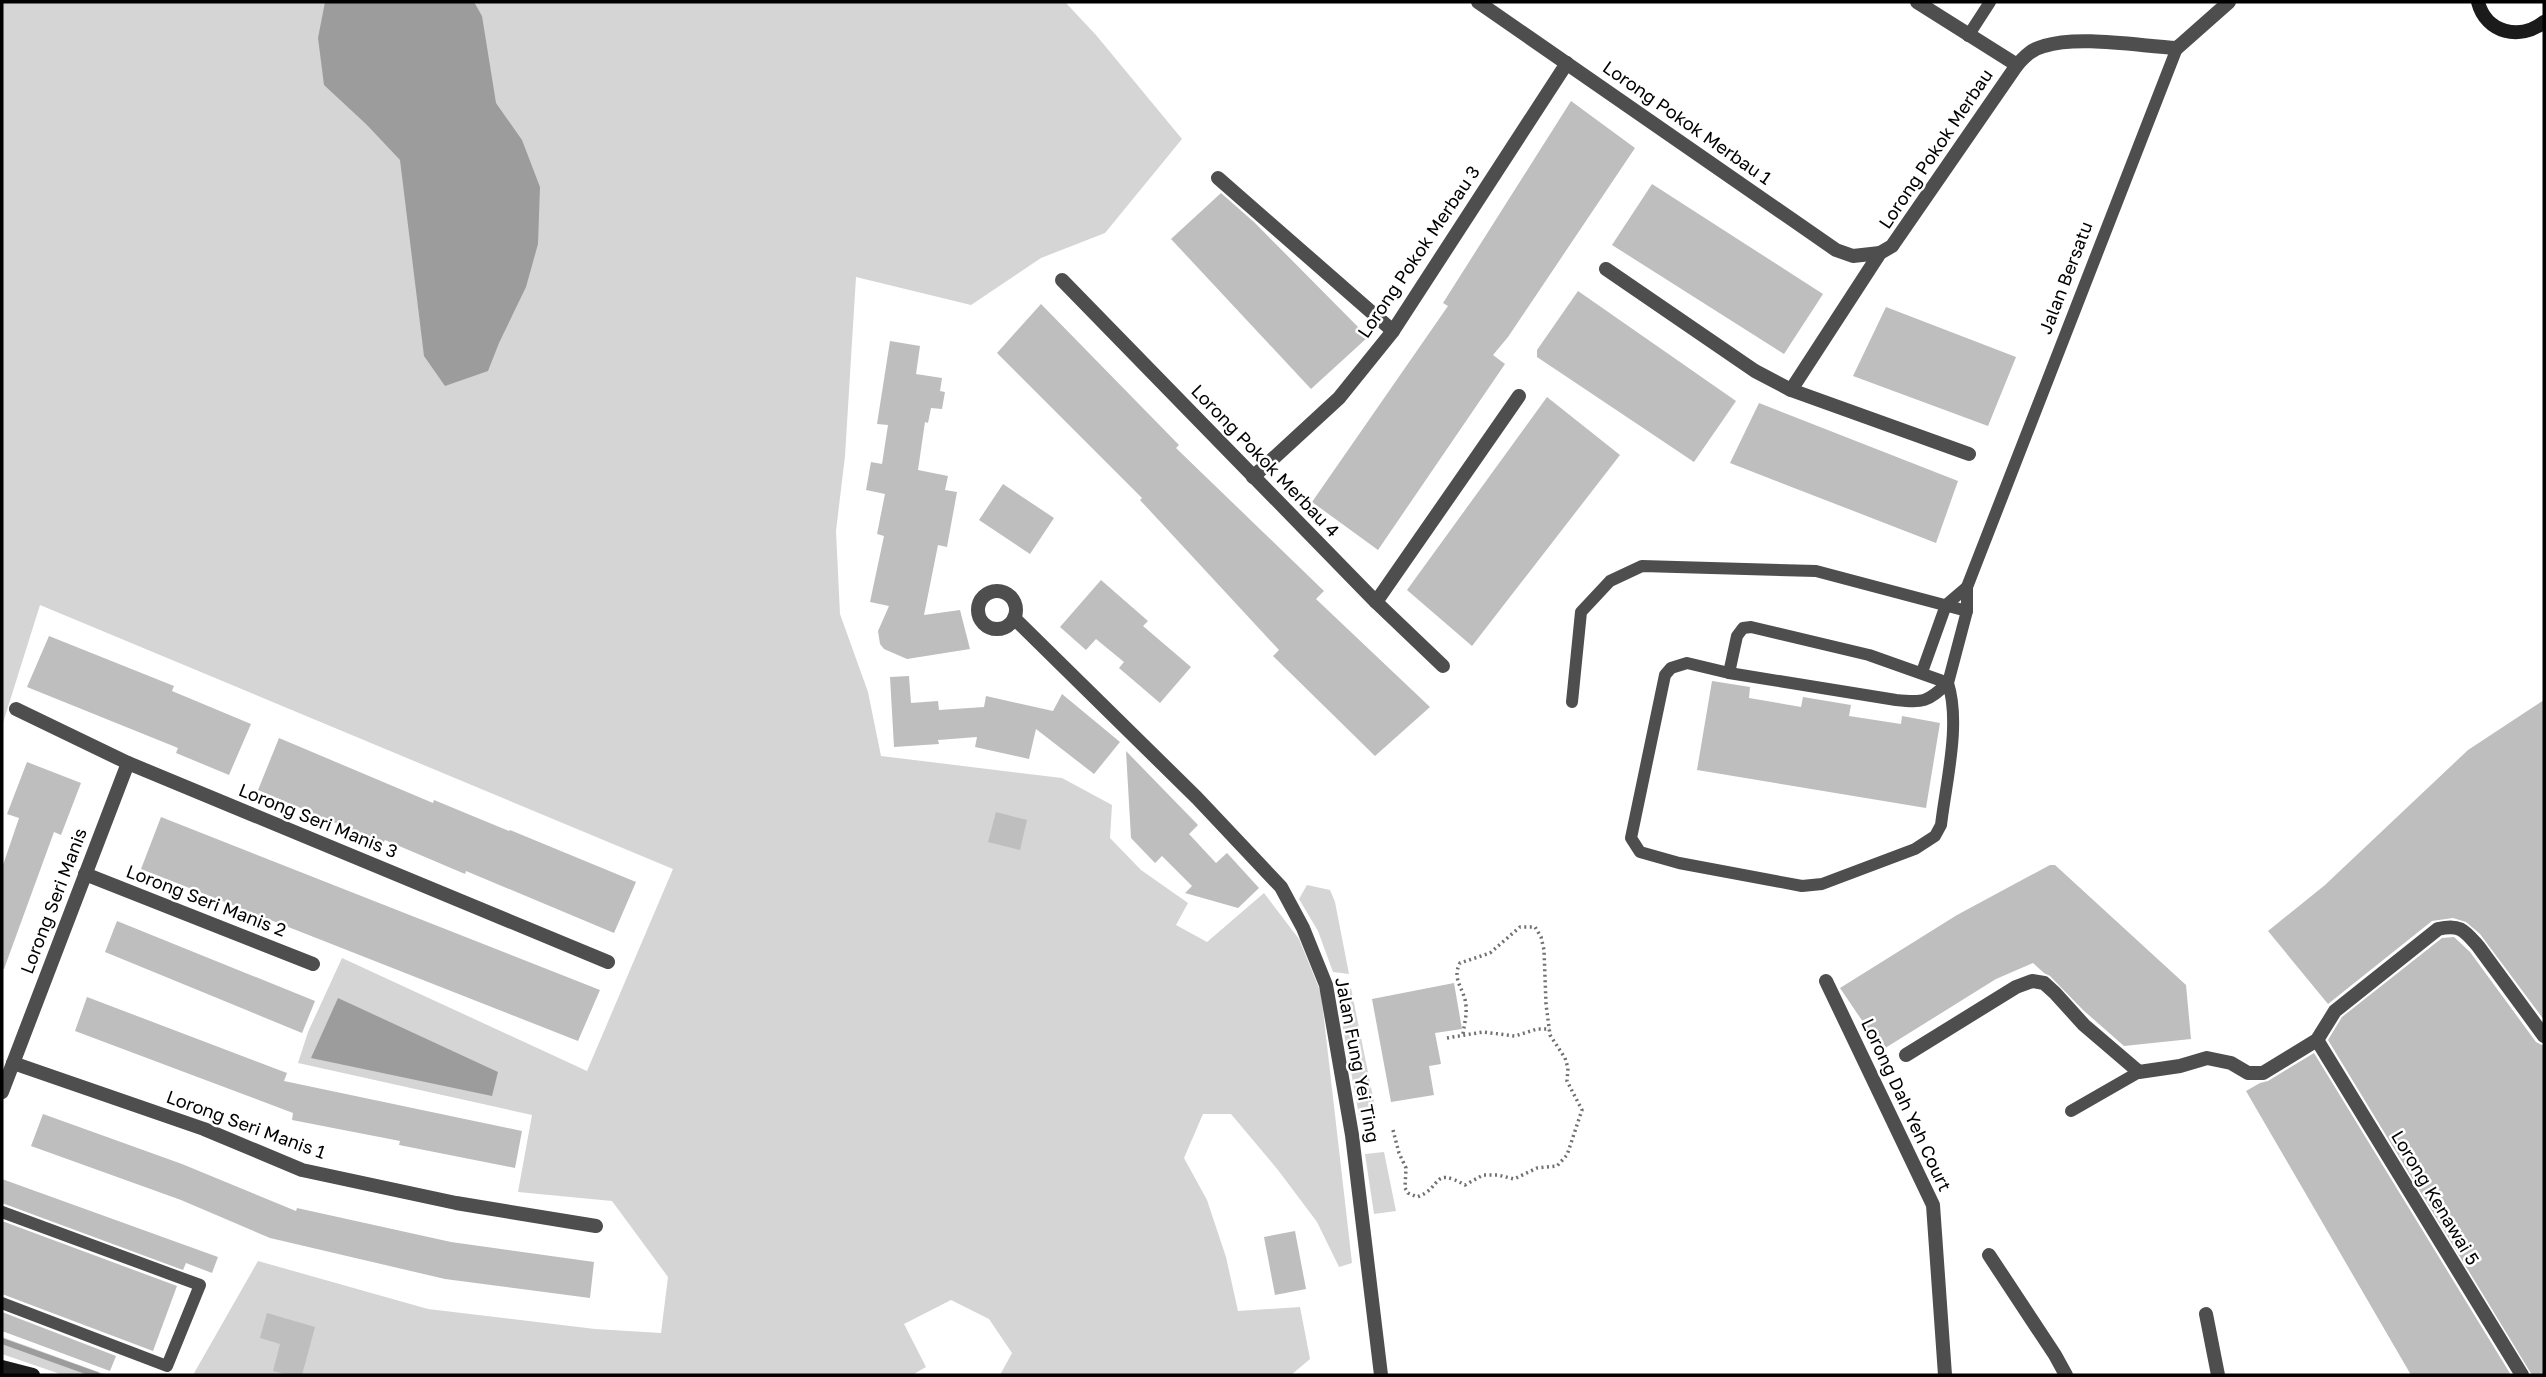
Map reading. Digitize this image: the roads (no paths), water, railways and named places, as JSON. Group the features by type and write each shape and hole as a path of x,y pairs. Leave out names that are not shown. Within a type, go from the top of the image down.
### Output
{"street":[{"name":"Lorong Pokok Merbau 1","path":"1478,2 1836,250 1853,256 1880,253"},
{"path":"1917,2 2017,65"},
{"name":"Jalan Bersatu","path":"2177,48 2228,2"},
{"path":"2476,4 2487,21 2510,33 2524,33 2544,22"},
{"name":"Lorong Pokok Merbau","path":"1791,390 1880,253 1892,246 2027,53 2043,46 2071,41 2177,48"},
{"name":"Lorong Pokok Merbau 3","path":"1254,477 1339,398 1393,331 1567,63"},
{"path":"1218,178 1393,331"},
{"path":"1606,269 1755,371 1791,390 1969,454"},
{"name":"Lorong Pokok Merbau 4","path":"1062,280 1376,602 1443,666"},
{"path":"1376,602 1519,396"},
{"name":"Jalan Fung Yei Ting","path":"1014,618 1198,798 1280,887 1303,928 1326,985 1352,1135 1381,1375"},
{"name":"Lorong Seri Manis 3","path":"16,709 128,763 608,962"},
{"name":"Lorong Seri Manis","path":"2,1092 128,763"},
{"name":"Lorong Seri Manis 2","path":"85,874 313,964"},
{"path":"1906,1055 2016,986 2032,981 2044,984 2055,992 2084,1025 2139,1072 2180,1066 2207,1058 2231,1063 2248,1073 2263,1073 2317,1040 2335,1011 2438,929 2452,926 2465,931 2478,946 2544,1036"},
{"name":"Lorong Dah Yeh Court","path":"1826,981 1933,1205 1945,1375"},
{"name":"Lorong Kenawai 5","path":"2317,1040 2522,1375"},
{"name":"Lorong Seri Manis 1","path":"13,1063 204,1129 302,1170 456,1203 596,1226"},
{"path":"1989,1255 2056,1355 2066,1375"},
{"path":"2206,1314 2218,1375"},
{"path":"2,1367 33,1375"}],"lane":[{"path":"1968,36 1990,2"},
{"name":"Jalan Bersatu","path":"1948,683 1967,611 1967,587 2177,48"},
{"path":"1572,702 1581,612 1610,581 1642,566 1816,571 1967,611"},
{"name":"Jalan Bersatu","path":"1946,605 1967,587"},
{"path":"1922,672 1946,605"},
{"path":"1729,673 1737,636 1743,628 1751,627 1869,655 1948,683"},
{"path":"1687,663 1729,673 1920,702 1927,701 1948,683 1951,694 1952,741 1941,825 1935,836 1915,849 1822,884 1802,886 1679,863 1640,852 1631,838 1665,675 1671,668 1687,663"},
{"path":"2071,1111 2139,1072"},
{"path":"2,1212 200,1285 167,1366 2,1303"}],"waterway":[{"path":"2,1341 97,1375"}]}
